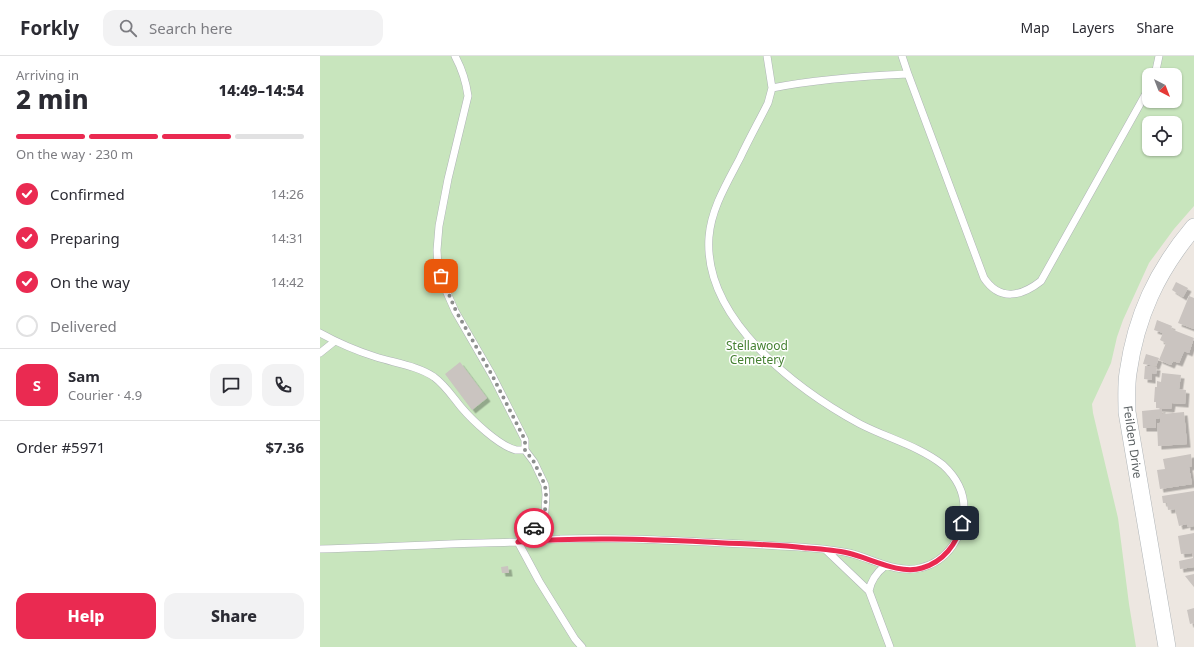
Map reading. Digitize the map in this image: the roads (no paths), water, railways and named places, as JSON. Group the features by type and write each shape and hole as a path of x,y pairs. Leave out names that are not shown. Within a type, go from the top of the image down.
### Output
{"street":[{"name":"Feilden Drive","path":"1167,647 1128,420 1128,374 1142,312 1159,277 1179,245 1194,227"}],"lane":[{"path":"455,56 462,69 467,84 468,96 448,179 439,226 437,250 438,266 444,286 456,311 492,375 525,440 525,450 534,462 545,485 545,511 541,522 518,542"},
{"path":"320,549 518,542 559,539 636,539 798,547 847,553 885,566 912,569 922,568 943,556 951,548 960,534 964,507 961,491 950,472 928,456 864,426 842,413 811,393 782,370 751,340 737,323 723,301 714,281 709,257 709,237 711,224 716,206 768,102 772,88 768,56"},
{"path":"902,56 984,278 989,286 1003,294 1017,294 1031,289 1041,281 1142,101"},
{"path":"1156,68 1159,56"},
{"path":"772,88 809,81 908,74"},
{"path":"320,333 335,341 375,357 419,370 433,376 445,387 461,407 483,430 515,450 525,450"},
{"path":"320,353 335,341"},
{"path":"518,542 539,581 575,639 582,647"},
{"path":"827,551 869,591 890,647"},
{"path":"869,591 874,577 885,566"}],"park label":[{"name":"Stellawood Cemetery","path":"757,352"}]}
